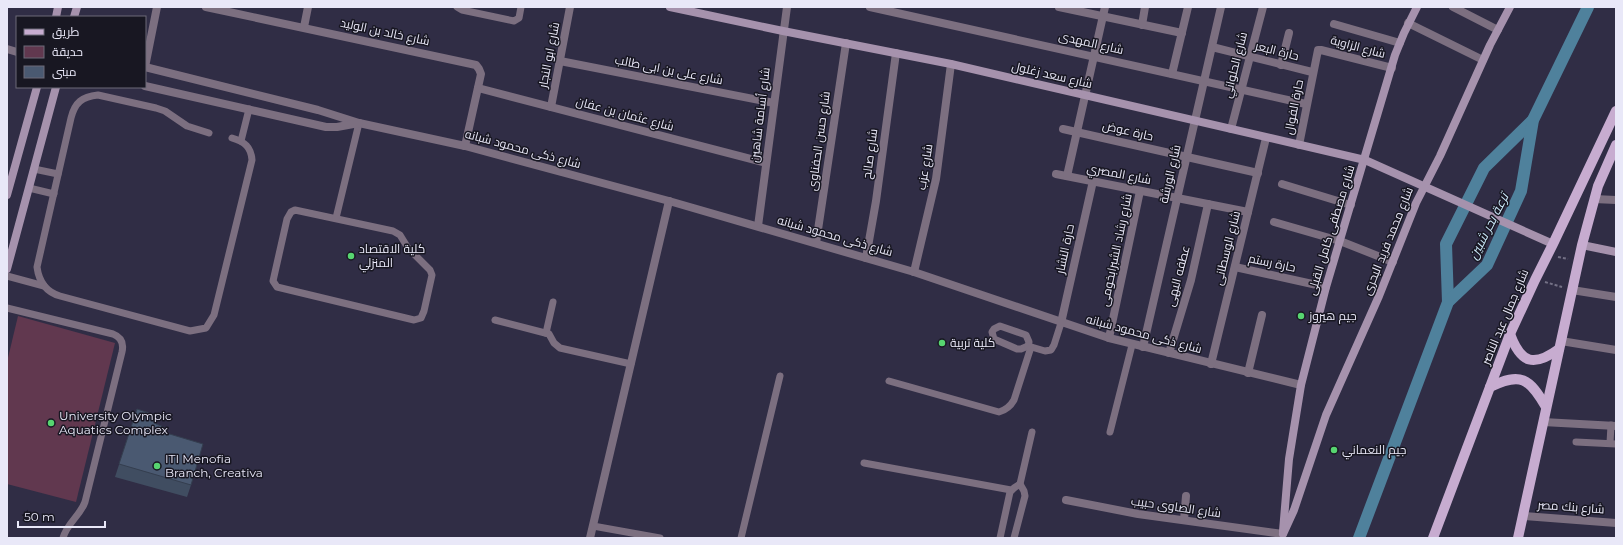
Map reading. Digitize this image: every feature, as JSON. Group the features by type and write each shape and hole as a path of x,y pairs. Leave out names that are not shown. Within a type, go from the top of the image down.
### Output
{"main road":[{"name":"شارع سعد زغلول","path":"670,7 783,32 951,64 1365,160 1553,244"},
{"name":"شارع مصطفى كامل القبلى","path":"1283,536 1289,459 1301,385 1326,287 1392,68 1408,23 1417,7"},
{"name":"شارع محمد فريد البحرى","path":"1283,536 1294,510 1326,414 1393,262 1416,203 1440,156 1510,7"},
{"path":"7,195 37,88"},
{"path":"7,269 56,88"},
{"name":"شارع جمال عبد الناصر","path":"1433,538 1510,334 1616,112"},
{"path":"1518,538 1582,245 1594,199 1616,146"},
{"path":"1582,245 1616,252"},
{"path":"1510,334 1515,349 1522,356 1530,360 1539,360 1548,357 1560,345"},
{"path":"1490,387 1505,380 1518,379 1529,383 1538,392 1546,407"}],"street":[{"path":"146,62 157,7"},
{"name":"شارع خالد بن الوليد","path":"206,7 476,65 481,74 465,146"},
{"path":"304,27 308,7"},
{"name":"شارع ابو النجار","path":"551,107 570,7"},
{"name":"شارع أسامة شاهين","path":"758,226 787,7"},
{"name":"شارع المهدى","path":"870,7 1306,104"},
{"path":"1059,7 1182,33"},
{"path":"1067,176 1105,7"},
{"path":"1142,25 1146,7"},
{"path":"1172,74 1188,7"},
{"name":"شارع الورشة","path":"1143,347 1221,7"},
{"name":"شارع الحلواني","path":"1231,129 1263,7"},
{"path":"1453,7 1498,30"},
{"path":"1408,23 1484,60"},
{"path":"1334,24 1400,43"},
{"path":"1281,65 1289,33"},
{"name":"شارع حسن الحفناوى","path":"816,243 846,43"},
{"name":"حارة البعر","path":"1212,47 1312,72"},
{"name":"شارع الزاوية","path":"1318,50 1392,68"},
{"name":"حارة الفوال","path":"1299,145 1312,72 1318,50"},
{"name":"شارع صالح","path":"866,258 876,201 896,53"},
{"name":"شارع على بن ابى طالب","path":"560,61 774,103"},
{"name":"شارع عزب","path":"914,272 935,184 951,64"},
{"name":"شارع ذكى محمود شبانه","path":"146,67 318,110 359,123 465,146 669,201 914,272 1061,323 1132,345 1301,385"},
{"name":"شارع ذكى محمود شبانه","path":"146,86 326,127 343,127 359,123"},
{"name":"شارع عثمان بن عفان","path":"478,88 766,163"},
{"name":"حارة عوض","path":"1063,128 1258,173"},
{"name":"شارع الوسطانى","path":"1211,364 1266,138"},
{"name":"شارع المصري","path":"1056,174 1248,212"},
{"name":"حارة النشار","path":"1061,323 1092,181"},
{"path":"1282,184 1351,205"},
{"name":"شارع رشاد الشبرابخومى","path":"1109,338 1140,191"},
{"path":"1594,199 1616,200"},
{"path":"590,538 669,201"},
{"name":"عطفه البهى","path":"1169,354 1191,280 1208,204"},
{"path":"1274,222 1340,241 1393,262"},
{"name":"حارة رستم","path":"1235,267 1326,287"},
{"path":"1572,290 1616,297"},
{"path":"1248,373 1262,315"},
{"path":"1560,345 1616,350"},
{"path":"1543,422 1613,426"},
{"path":"1184,520 1186,496"},
{"name":"شارع الصاوى حبيب","path":"1066,500 1127,512 1283,536"},
{"name":"شارع بنك مصر","path":"1524,516 1616,523"}],"lane":[{"path":"457,7 462,10 510,21 514,21 519,18 521,7"},
{"path":"209,133 187,126 169,113 156,108 98,95 88,96 80,101 74,108 37,267 38,275 44,286 53,294 190,331 206,328 214,315 252,160 251,152 248,146 241,141 232,138"},
{"path":"241,141 249,109"},
{"path":"336,218 359,123"},
{"path":"34,169 58,174"},
{"path":"29,188 54,194"},
{"path":"299,210 336,218 394,231 403,238 408,248 430,270 432,276 421,318 414,320 280,288 274,284 273,280 287,219 291,212 299,210"},
{"path":"7,276 44,286"},
{"path":"546,333 553,302"},
{"path":"7,308 113,334 120,339 122,343 122,352 85,502 81,511 67,527 63,538"},
{"path":"494,320 546,333 560,348 631,364"},
{"path":"889,381 999,412 1005,410 1014,400 1029,346 1028,338 1022,333 1000,326 992,332 994,339 1017,349 1021,350 1029,346 1045,351 1051,350 1054,345 1061,323"},
{"path":"1110,432 1132,345"},
{"path":"741,538 780,376"},
{"path":"1576,442 1613,444 1613,426"},
{"path":"1014,538 1025,496 1020,484 1032,432"},
{"path":"864,463 1011,490"},
{"path":"1000,538 1011,490 1020,484"},
{"path":"593,526 660,538"}],"path":[{"path":"1548,254 1578,262"},
{"path":"1535,280 1572,290"}],"green space":[{"name":"University Olympic Aquatics Complex","path":"18,316 115,343 76,502 7,484 7,362"}],"building":[{"name":"ITI Menofia Branch, Creativa","path":"137,409 158,416 156,424 164,427 163,432 203,444 191,485 119,464"}],"waterway":[{"name":"ترعة بحر شبين","path":"1359,538 1448,302 1487,265 1521,191 1533,120 1588,7"},
{"path":"1448,302 1446,244 1484,168 1533,120"}],"place":[{"name":"كلية الاقتصاد المنزلي","path":"351,256"},
{"name":"جيم هيروز","path":"1301,316"},
{"name":"كلية تربية","path":"942,343"},
{"name":"University Olympic Aquatics Complex","path":"51,423"},
{"name":"جيم النعماني","path":"1334,450"},
{"name":"ITI Menofia Branch, Creativa","path":"157,466"}]}
